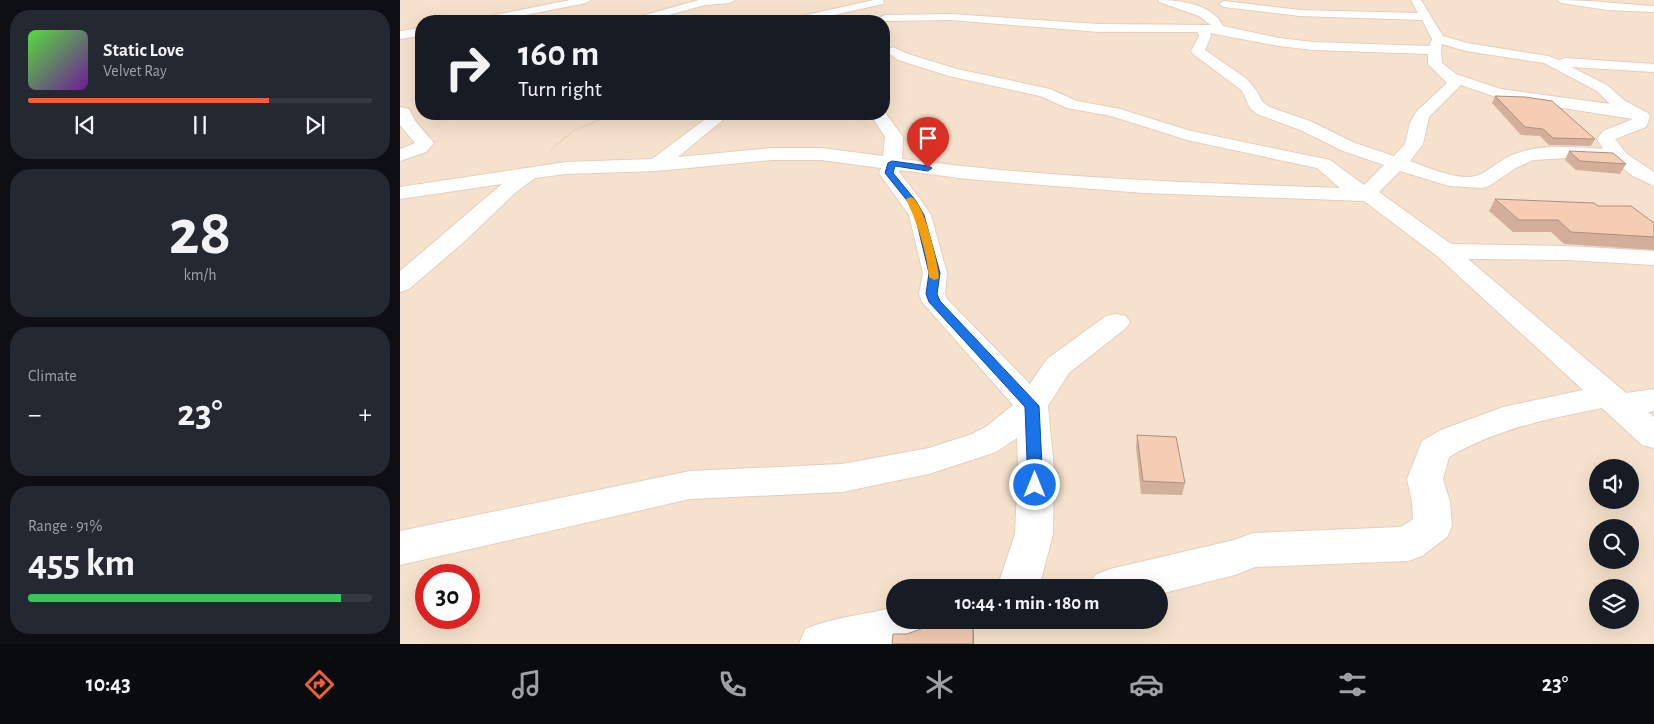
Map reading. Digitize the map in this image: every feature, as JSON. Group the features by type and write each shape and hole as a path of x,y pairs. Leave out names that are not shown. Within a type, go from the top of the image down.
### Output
{"street":[{"path":"510,15 586,0"},
{"path":"656,15 704,2 730,0"},
{"path":"1163,0 1208,16 1216,23 1205,36 1198,51 1229,72 1248,88 1253,102 1268,113 1348,185 1369,195 1445,251 1654,436"},
{"path":"1562,0 1607,7 1654,8"},
{"path":"819,15 880,1 884,7 885,15"},
{"path":"1224,4 1300,13 1421,8 1436,45 1435,64 1451,77 1455,84 1418,120 1415,143 1369,190 1369,195"},
{"path":"890,18 951,17 1099,28 1141,23 1210,29 1279,42 1313,46 1436,45 1466,47 1548,60 1654,68"},
{"path":"400,35 415,33"},
{"path":"890,50 904,57 954,73 1045,92 1079,107 1114,112 1187,135 1323,164"},
{"path":"1548,60 1602,88 1618,104 1646,114"},
{"path":"1451,77 1499,92 1646,114"},
{"path":"400,112 403,112 408,124 425,143 420,148 400,155"},
{"path":"1268,113 1298,123 1350,147 1424,173 1453,180 1482,182 1519,158 1539,154 1561,153 1619,156"},
{"path":"1646,114 1642,117 1640,123 1614,132 1606,138 1619,156 1654,180"},
{"path":"657,165 714,120"},
{"path":"882,120 894,137 892,163 889,173 913,203 923,224 935,273 932,294 935,302 1032,406 1036,469 1034,534 1021,579"},
{"path":"400,193 566,168 657,165 772,154 820,154 966,173 1144,187 1369,195"},
{"path":"400,284 528,173"},
{"path":"1445,251 1567,253 1654,258"},
{"path":"400,548 690,485 842,478 889,470 984,443 999,435 1032,406 1058,366 1116,322"},
{"path":"1146,579 1235,557 1254,550 1408,544 1433,526 1431,502 1426,479 1434,450 1452,439 1514,415 1613,401 1654,400"},
{"path":"821,644 868,636 891,629"}],"path":[{"path":"528,173 574,132 601,120"}],"shaded area":[{"path":"400,0 1654,0 1654,644 400,644"}],"building":[{"path":"1495,96 1525,97 1552,101 1595,139 1553,138 1543,129 1525,127"},
{"path":"1569,151 1613,153 1626,164 1580,161"},
{"path":"1495,199 1594,203 1598,206 1631,206 1654,223 1654,237 1571,232 1558,220 1519,220"},
{"path":"1137,435 1176,437 1185,483 1143,481"},
{"path":"921,629 973,629 973,644 892,644 893,634 907,634"}],"slow traffic":[{"path":"911,199 923,224 935,273 934,277"}],"route":[{"path":"928,168 892,163 889,173 920,215 935,273 932,294 935,302 1032,406 1036,469 1035,485"}]}
